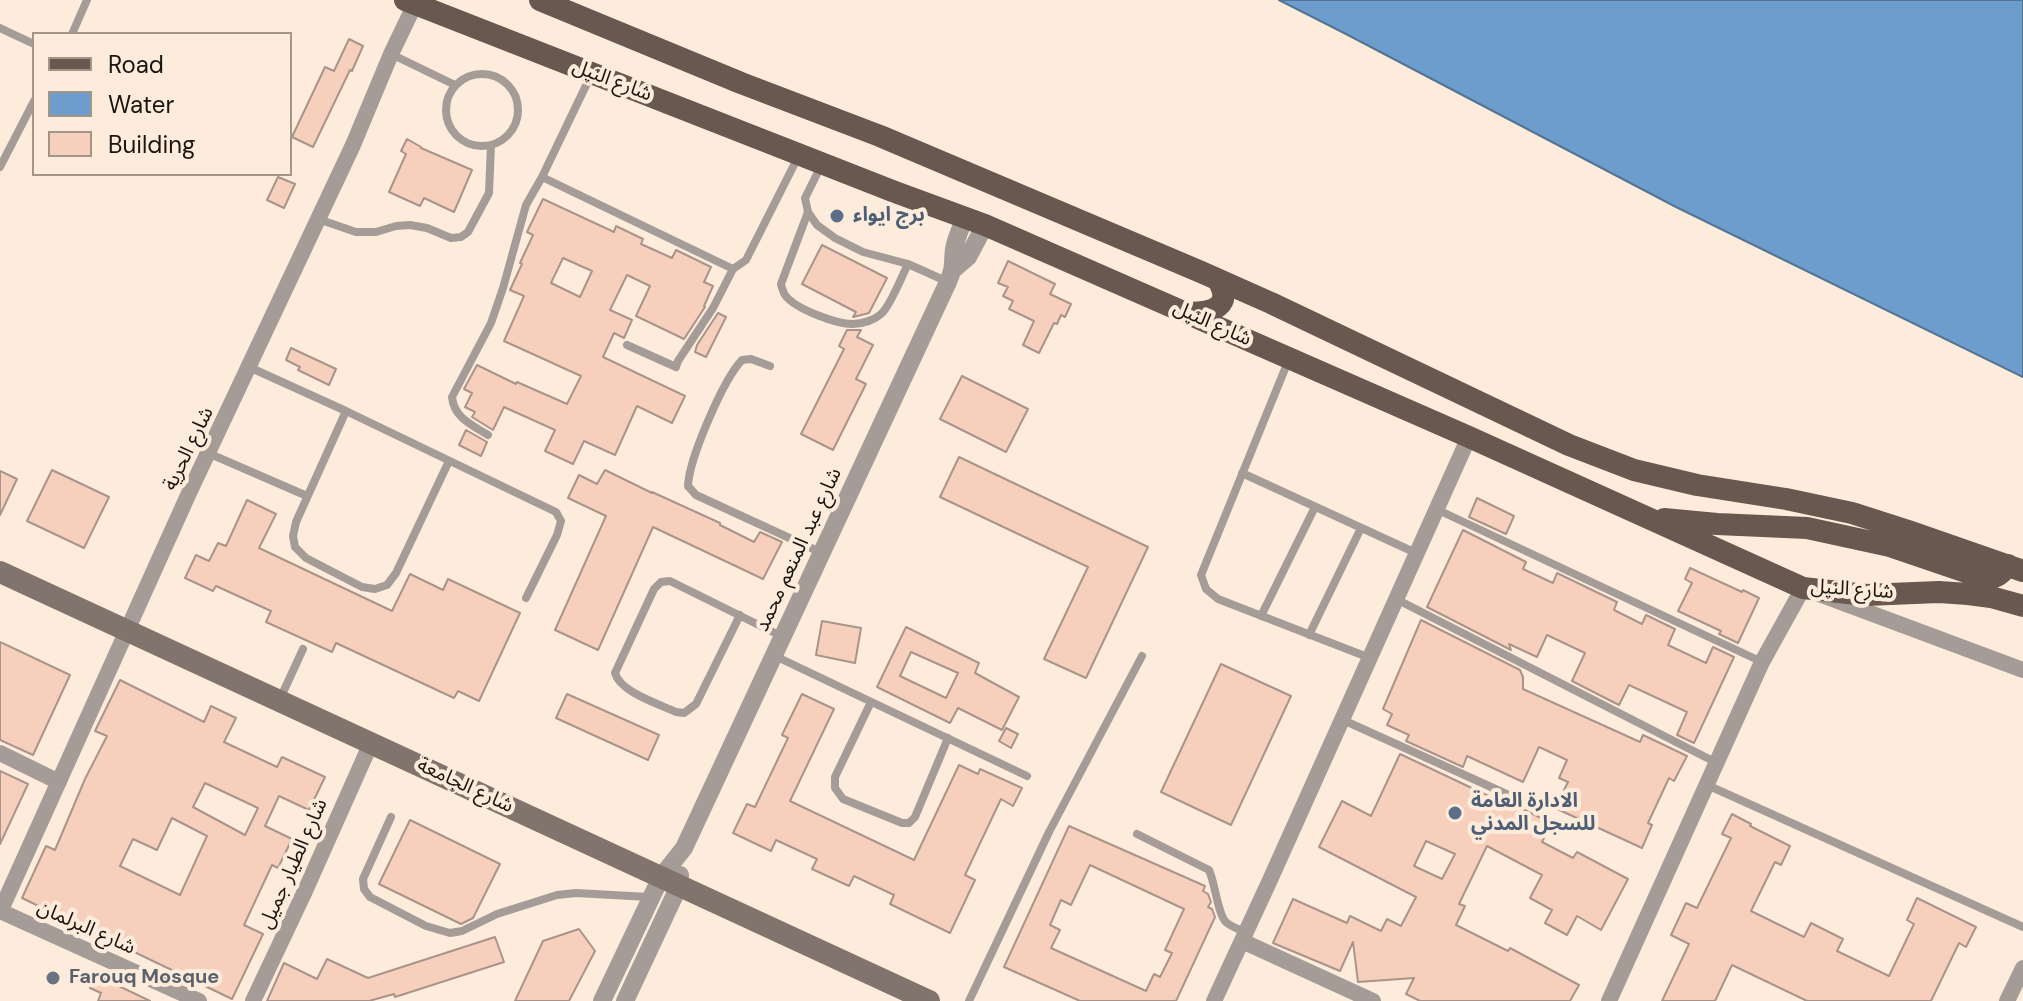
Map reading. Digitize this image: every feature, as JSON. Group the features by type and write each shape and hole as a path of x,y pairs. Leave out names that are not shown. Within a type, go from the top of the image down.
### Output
{"main road":[{"path":"540,0 880,136 1218,280 1569,445 1634,470 1697,485 1852,513 2015,568"},
{"name":"شارع النيل","path":"410,2 975,221 1190,313 1803,588 1866,595 1968,594 2023,606"},
{"path":"1190,313 1209,312 1218,307 1224,291 1218,280"},
{"path":"1647,518 1807,528 1890,546 1987,579 2015,568"},
{"name":"شارع الجامعة","path":"0,572 923,1000"}],"street":[{"name":"شارع الحرية","path":"0,911 208,453 353,145 410,2"},
{"name":"شارع عبد المنعم محمد","path":"625,1001 684,848 951,275 957,237 975,221"},
{"path":"1214,1001 1469,437"},
{"path":"1609,1001 1762,662 1803,588 2023,670"},
{"name":"شارع الطيار جميل","path":"253,1001 371,743"},
{"path":"0,753 59,782"},
{"name":"شارع عبد المنعم محمد","path":"602,1001 651,897 670,881"},
{"name":"شارع البرلمان","path":"0,911 199,1001"},
{"path":"1243,936 1373,1001"},
{"path":"2007,1001 2023,968"}],"lane":[{"path":"73,32 87,0"},
{"path":"0,28 32,43"},
{"path":"391,54 455,85"},
{"path":"482,73 497,76 509,85 517,98 519,113 514,127 505,139 491,145 476,146 461,140 445,114 447,98 455,85 467,76 482,73"},
{"path":"488,435 460,416 453,408 452,397 491,323 526,205 592,73"},
{"path":"0,167 32,105"},
{"path":"318,219 356,232 376,232 410,225 451,238 461,237 468,232 489,193 491,145"},
{"path":"627,345 676,367 733,269 746,260 800,153"},
{"path":"823,163 805,198 808,212 817,225 863,252 951,275"},
{"path":"542,177 733,269"},
{"path":"808,212 781,284 785,295 804,309 834,321 853,324 868,321 883,313 908,264"},
{"path":"1290,358 1201,575 1206,589 1218,599 1370,658"},
{"path":"770,366 751,359 742,360 733,369 705,431 688,486 696,495 822,553"},
{"path":"249,367 556,512 561,521 557,535 526,598"},
{"path":"346,411 307,496 293,536 295,547 306,558 362,587 375,589 387,585 396,573 449,461"},
{"path":"208,453 307,496"},
{"path":"1242,473 1416,554"},
{"path":"1261,616 1315,507"},
{"path":"1436,509 1762,662"},
{"path":"1309,635 1361,528"},
{"path":"740,615 696,704 684,713 663,706 617,681 615,673 654,589 661,582 670,581 740,615 783,637"},
{"path":"1395,598 1717,763"},
{"path":"279,701 303,649"},
{"path":"774,655 1027,776"},
{"path":"969,1001 1049,832 1142,656"},
{"path":"871,702 835,777 835,788 843,799 909,823 915,817 948,738"},
{"path":"1342,720 1533,806"},
{"path":"1707,785 2023,927"},
{"path":"391,817 363,879 364,889 370,897 426,926 450,933 462,931 497,914 557,895 576,893 651,897"},
{"path":"1137,834 1209,870 1222,916 1243,936"}],"water":[{"path":"1279,0 2023,0 2023,377 1676,207"}],"building":[{"path":"349,39 363,46 313,147 292,137 325,67 334,71"},
{"path":"407,139 472,170 454,212 424,198 420,206 389,192 406,154 401,151"},
{"path":"278,177 295,184 284,208 267,200"},
{"path":"543,199 614,232 616,226 643,239 641,244 672,258 676,250 711,267 704,282 713,286 705,307 684,339 636,316 650,286 627,275 610,310 632,320 624,338 614,333 603,357 685,396 672,423 637,406 615,455 584,441 573,464 545,451 555,430 504,407 493,430 472,417 475,412 465,407 472,393 464,389 477,365 567,404 581,376 504,341 524,296 510,290 533,235 527,232","holes":["563,258 592,271 580,297 551,283"]},
{"path":"822,245 887,278 869,313 853,317 856,312 802,284"},
{"path":"1008,261 1055,284 1050,294 1071,304 1065,317 1061,315 1057,324 1054,323 1039,353 1023,345 1034,321 1009,309 1013,301 1003,296 1008,287 998,283"},
{"path":"718,313 726,317 706,357 695,352"},
{"path":"847,330 861,330 857,337 873,345 856,379 866,384 833,450 801,434 844,349 839,346"},
{"path":"291,348 336,369 329,385 298,370 300,367 286,360"},
{"path":"962,376 1028,409 1006,452 940,419"},
{"path":"466,430 487,442 481,456 459,445"},
{"path":"959,457 1148,547 1086,678 1044,659 1088,567 940,497"},
{"path":"52,470 109,497 84,548 27,521"},
{"path":"605,470 754,542 760,532 782,542 763,579 653,527 598,650 555,630 606,516 568,498 579,475 597,484"},
{"path":"0,471 17,479 0,515"},
{"path":"1477,498 1514,516 1506,534 1469,517"},
{"path":"247,500 276,514 259,548 392,611 410,574 443,590 448,579 520,613 479,701 458,691 454,698 336,643 332,652 266,622 271,611 216,586 213,591 185,578 196,555 209,561 218,543 226,546"},
{"path":"1463,530 1526,562 1523,569 1553,583 1557,573 1617,602 1614,610 1642,624 1646,615 1675,629 1668,645 1706,663 1713,647 1734,657 1694,743 1677,735 1687,712 1629,685 1619,705 1572,681 1585,653 1547,635 1537,657 1509,644 1511,650 1427,607"},
{"path":"1690,568 1759,598 1738,643 1719,634 1721,631 1678,611 1692,583 1685,579"},
{"path":"1421,620 1520,670 1523,689 1640,742 1643,735 1687,756 1674,781 1669,778 1648,823 1652,825 1642,848 1555,808 1568,782 1559,778 1567,760 1539,747 1523,782 1467,756 1463,767 1406,741 1409,735 1387,725 1392,714 1383,709"},
{"path":"822,621 861,628 855,663 816,655"},
{"path":"906,627 979,663 975,673 1019,697 1002,730 958,708 950,723 877,687","holes":["911,652 958,673 946,698 900,676"]},
{"path":"0,642 70,675 33,755 0,740"},
{"path":"1221,664 1291,696 1231,825 1161,792"},
{"path":"120,680 204,722 211,706 236,718 224,742 277,767 282,757 325,777 309,810 279,796 265,826 292,839 278,868 272,865 244,925 263,934 232,999 22,898 46,846 55,850 107,736 95,731","holes":["205,783 258,808 245,835 193,807","172,818 207,836 180,895 120,866 133,839 157,850"]},
{"path":"567,694 659,735 648,760 556,718"},
{"path":"802,694 834,709 790,801 914,860 959,765 978,774 980,769 1022,788 1013,806 1001,799 965,875 975,880 950,933 890,904 894,895 854,876 849,886 812,869 817,859 776,840 771,851 733,833 747,804 755,807 788,738 782,735"},
{"path":"1006,728 1018,734 1011,748 999,741"},
{"path":"1400,754 1551,823 1542,842 1573,858 1577,852 1628,879 1601,930 1577,916 1567,935 1545,923 1552,910 1530,898 1542,875 1487,846 1459,904 1465,906 1456,925 1508,951 1510,948 1579,985 1570,1001 1420,1001 1406,994 1414,978 1358,982 1353,942 1340,971 1273,943 1293,899 1347,923 1350,916 1381,931 1387,919 1401,926 1416,897 1319,847 1342,801 1371,816","holes":["1426,841 1455,854 1442,879 1414,866"]},
{"path":"0,771 28,784 0,844"},
{"path":"1732,814 1790,846 1781,865 1775,862 1751,911 1804,937 1811,923 1843,939 1837,951 1889,976 1914,924 1907,920 1917,898 1976,927 1966,947 1959,943 1931,1001 1807,1001 1732,965 1715,1001 1662,1001 1689,944 1671,935 1686,903 1697,908 1731,838 1722,834"},
{"path":"410,820 500,864 473,918 461,924 379,884"},
{"path":"1069,826 1205,886 1203,891 1211,902 1208,907 1215,917 1176,1001 1080,1001 1004,967","holes":["1090,865 1184,909 1165,950 1172,953 1160,977 1154,974 1146,991 1051,948 1060,930 1050,925 1061,900 1071,905"]},
{"path":"579,929 595,951 569,1001 515,1001 543,941"},
{"path":"495,937 504,962 395,997 394,994 369,1001 267,1001 284,963 317,979 327,959 368,978"},
{"path":"96,975 150,1001 98,1001 101,993 90,988"}],"place":[{"name":"برج ايواء","path":"837,216"},
{"name":"الادارة العامة للسجل المدني","path":"1455,813"},
{"name":"Farouq Mosque","path":"53,978"}]}
